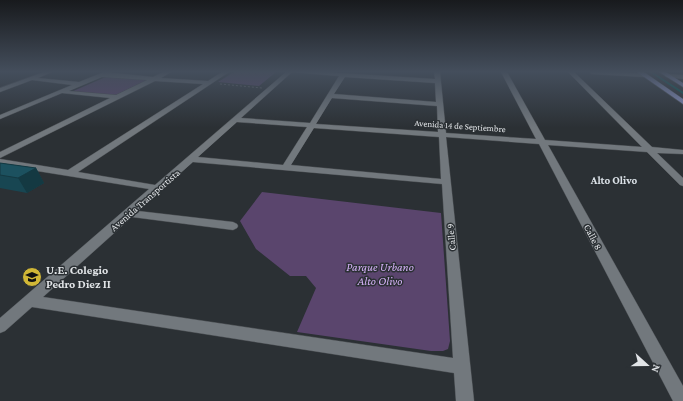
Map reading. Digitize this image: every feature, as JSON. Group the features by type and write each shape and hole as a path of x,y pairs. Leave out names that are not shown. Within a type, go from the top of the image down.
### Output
{"main road":[{"path":"666,91 683,102"}],"street":[{"path":"0,117 65,91"},
{"path":"0,155 131,91"},
{"path":"70,173 197,91"},
{"name":"Avenida Transportista","path":"0,327 268,91"},
{"path":"286,167 333,91"},
{"name":"Calle 9","path":"439,91 465,401"},
{"name":"Calle 8","path":"514,91 682,401"},
{"path":"589,91 683,183"},
{"path":"62,92 116,98"},
{"path":"330,96 440,104"},
{"name":"Avenida 14 de Septiembre","path":"235,120 683,152"},
{"path":"191,159 446,182"},
{"path":"0,162 158,188"},
{"path":"129,213 233,226"},
{"path":"30,301 462,367"}],"green space":[{"path":"74,91 125,91 114,96 71,92"},
{"name":"Parque Urbano Alto Olivo","path":"262,192 441,213 450,341 448,349 443,351 431,351 297,332 316,288 306,276 290,276 256,249 240,221"}],"building":[{"path":"0,163 36,168 18,178 0,175"}],"waterway":[{"path":"680,91 683,93"}],"place":[{"name":"U.E. Colegio Pedro Diez II","path":"32,277"}],"district":[{"name":"Alto Olivo","path":"614,180"}]}
